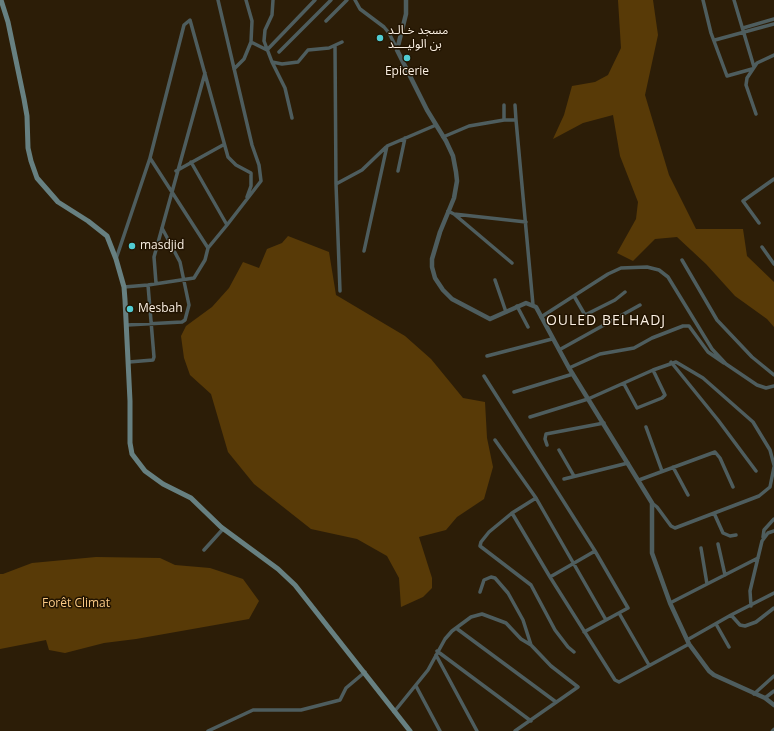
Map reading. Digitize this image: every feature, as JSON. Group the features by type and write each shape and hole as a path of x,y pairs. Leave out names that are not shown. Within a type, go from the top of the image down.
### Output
{"main road":[{"path":"1,0 27,116 28,148 37,178 58,202 88,221 107,236 116,259 124,287 129,362 130,443 132,454 145,471 163,484 191,498 223,529 278,569 295,586 365,672 410,731"}],"street":[{"path":"124,287 148,285 184,278 194,278 205,260 208,248 261,181 259,165 252,145 218,0"},
{"path":"234,69 244,59 251,42 252,21 246,0"},
{"path":"273,0 272,15 265,30 264,41 272,62 286,88 292,118"},
{"path":"267,50 315,0"},
{"path":"279,52 331,0"},
{"path":"326,21 347,0"},
{"path":"355,0 360,9 389,32 453,156 457,181 454,198 448,211 432,259 432,267 435,278 443,290 452,299 490,319 496,318 517,306 526,303 533,304"},
{"path":"397,50 406,14 406,0"},
{"path":"703,0 727,76 753,68"},
{"path":"734,0 753,68"},
{"path":"743,28 774,19"},
{"path":"116,259 150,158 184,25 190,20 205,72 223,145 228,157 236,165 250,173 250,186 247,197"},
{"path":"715,40 774,24"},
{"path":"251,42 267,50"},
{"path":"272,62 298,62 308,50 335,46 342,42"},
{"path":"335,46 336,184 340,291"},
{"path":"756,114 746,85 753,68 757,63 774,55"},
{"path":"156,283 154,256 176,171 205,72"},
{"path":"504,105 504,120"},
{"path":"515,105 533,304 569,368 588,399 604,424 628,464 639,480 652,503 657,507 671,526 675,528 753,500 767,491 771,485 774,466 770,450 756,426 742,411 703,378 676,362 671,362 588,399 530,417"},
{"path":"443,137 469,126 504,120 516,120"},
{"path":"336,184 362,170 387,146 436,125"},
{"path":"398,171 405,138"},
{"path":"176,171 223,145"},
{"path":"364,251 387,146"},
{"path":"150,158 208,248"},
{"path":"192,162 227,225"},
{"path":"759,223 743,201 774,179"},
{"path":"448,211 454,214 512,263"},
{"path":"454,214 526,222"},
{"path":"127,325 182,322 185,320 189,305 180,262 162,228"},
{"path":"762,247 774,264"},
{"path":"682,260 717,320 752,357 774,374"},
{"path":"541,317 621,268 647,267 659,270 672,283 712,349 726,364"},
{"path":"495,280 506,312"},
{"path":"129,362 152,360 154,357 148,285"},
{"path":"574,296 585,315 615,300 625,292"},
{"path":"559,350 640,305"},
{"path":"517,306 528,327"},
{"path":"569,368 600,354 634,348 652,338 683,326 689,326 708,352 757,385 766,388 774,386"},
{"path":"487,356 552,339"},
{"path":"671,362 718,420 756,472"},
{"path":"624,384 637,408 662,398 664,396 653,370"},
{"path":"514,392 573,374"},
{"path":"484,376 595,551 628,608 584,632"},
{"path":"546,446 546,434 604,424"},
{"path":"646,428 662,471"},
{"path":"495,440 536,498 606,620"},
{"path":"560,450 574,476"},
{"path":"639,480 715,452 720,458 733,486"},
{"path":"564,479 628,464"},
{"path":"673,467 688,495"},
{"path":"536,498 512,513 489,532 481,542 480,546 531,585 555,630 568,647 574,652"},
{"path":"652,503 652,553 670,603 688,642 709,671 765,698 774,705"},
{"path":"512,513 584,632 615,680 619,682 731,615 774,593"},
{"path":"714,513 723,533 730,536 736,535"},
{"path":"751,606 750,591 763,537 766,528 774,519"},
{"path":"204,550 223,529"},
{"path":"763,537 774,531"},
{"path":"718,544 725,575"},
{"path":"701,548 708,584"},
{"path":"550,577 595,551"},
{"path":"670,603 758,558"},
{"path":"480,592 484,580 490,577 495,578 508,594 523,620 531,645"},
{"path":"731,615 740,625 745,626 756,622 774,608"},
{"path":"619,613 649,665"},
{"path":"394,712 428,670 436,656 437,651 445,639 456,628 471,617 482,614 506,623 521,639 531,645 552,666 578,687 515,731"},
{"path":"716,624 729,647"},
{"path":"456,628 556,702"},
{"path":"437,651 531,721"},
{"path":"436,656 477,731"},
{"path":"208,731 253,710 301,710 340,700 346,688 365,672"},
{"path":"754,694 774,676"},
{"path":"416,686 440,731"},
{"path":"765,698 774,691"}],"green space":[{"path":"618,0 653,0 658,35 645,95 669,175 696,229 743,229 747,256 774,282 774,327 767,319 735,296 706,264 677,237 655,239 633,261 617,253 636,219 638,202 620,156 613,115 583,123 553,139 564,115 572,86 595,82 608,75 621,48"},
{"path":"288,236 329,252 336,295 405,336 431,359 463,398 485,402 487,438 493,467 484,499 457,517 446,530 419,537 432,578 432,588 423,597 401,607 399,578 387,556 357,539 311,529 254,484 228,452 211,394 190,375 184,358 181,336 186,326 212,307 229,288 243,262 259,268 267,249 282,243"},
{"name":"Forêt Climat","path":"96,557 160,558 175,565 210,568 243,579 259,601 249,619 136,639 104,643 65,653 49,650 46,640 0,649 0,574 32,563"}],"place":[{"name":"مسجد خـالـد بن الوليــــد","path":"380,38"},
{"name":"Epicerie","path":"407,58"},
{"name":"masdjid","path":"132,246"},
{"name":"Mesbah","path":"130,309"}],"district":[{"name":"OULED BELHADJ","path":"606,321"}]}
